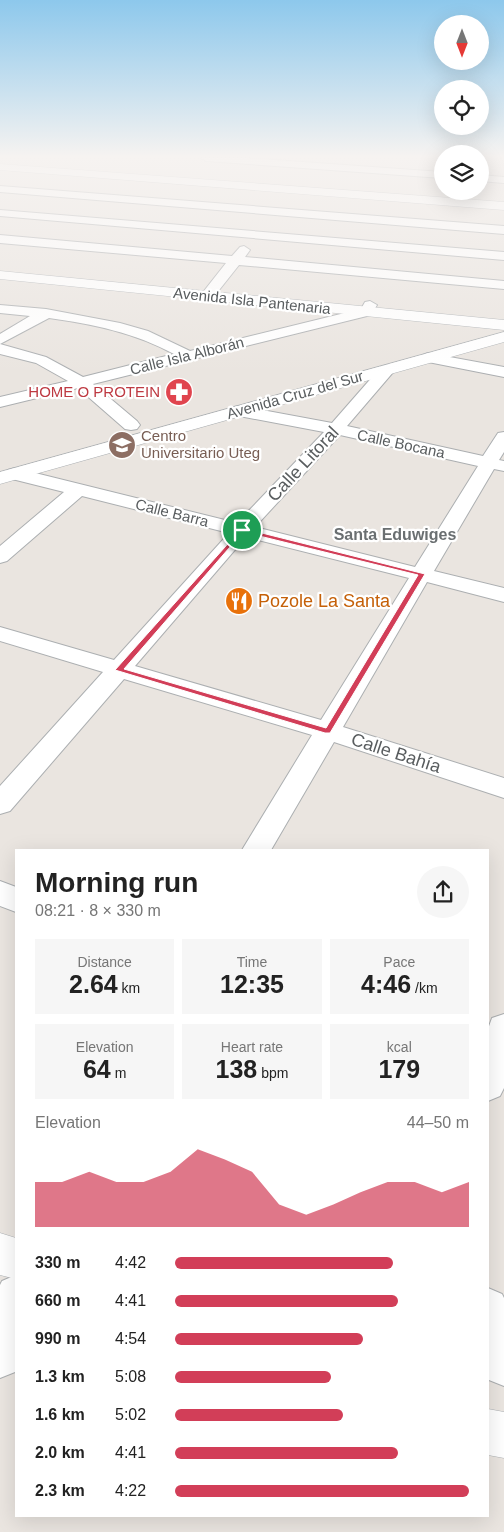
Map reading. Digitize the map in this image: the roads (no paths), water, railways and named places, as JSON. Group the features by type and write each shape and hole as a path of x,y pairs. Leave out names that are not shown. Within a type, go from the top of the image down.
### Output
{"street":[{"path":"202,229 504,256"},
{"path":"210,293 261,229"},
{"path":"0,239 504,285"},
{"name":"Avenida Isla Pantenaria","path":"0,269 210,293"},
{"name":"Avenida Isla Pantenaria","path":"0,275 368,308 502,326"},
{"name":"Calle Isla Alborán","path":"0,402 368,308"},
{"path":"0,309 46,313 137,331 164,341 187,355"},
{"path":"0,340 46,313"},
{"name":"Avenida Cruz del Sur","path":"7,476 428,358 502,326"},
{"name":"Avenida Cruz del Sur","path":"75,440 502,326"},
{"path":"0,349 41,360 81,382 131,424"},
{"path":"428,358 504,372"},
{"name":"Calle Litoral","path":"0,804 242,530 336,429 387,370"},
{"name":"Calle Bocana","path":"240,411 336,429 496,464"},
{"path":"257,849 422,574 496,464 504,437"},
{"name":"Calle Barra","path":"7,476 78,490 504,595"},
{"path":"0,557 78,490"},
{"name":"Calle Bahía","path":"0,634 328,731 504,788"},
{"path":"0,893 15,900"},
{"path":"489,1082 504,1029"},
{"path":"0,1254 15,1258"},
{"path":"5,1346 15,1300"},
{"path":"489,1432 504,1435"}],"place":[{"name":"HOME O PROTEIN","path":"179,392"},
{"name":"Centro Universitario Uteg","path":"122,445"},
{"name":"Pozole La Santa","path":"239,601"}],"district":[{"name":"Santa Eduwiges","path":"395,534"}]}
